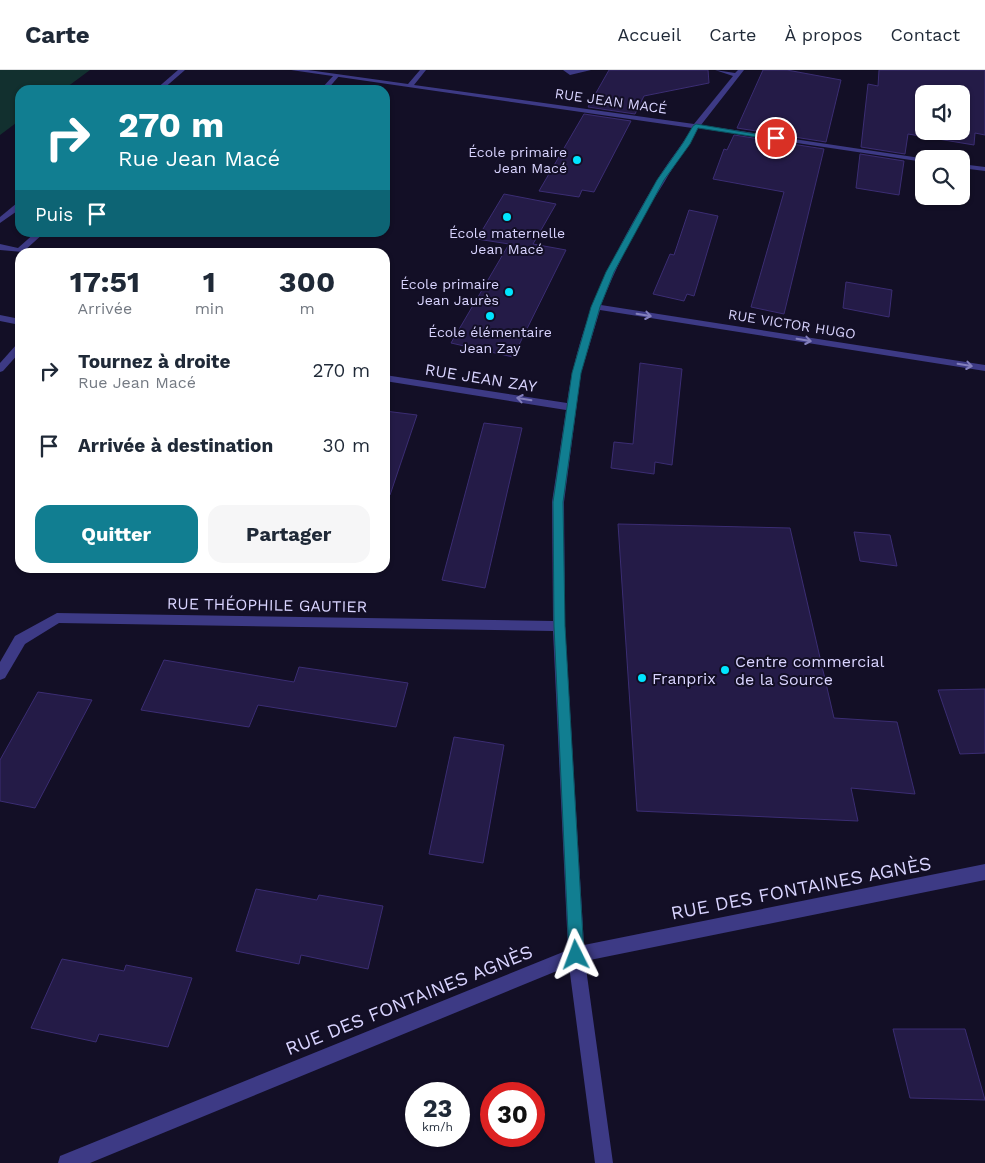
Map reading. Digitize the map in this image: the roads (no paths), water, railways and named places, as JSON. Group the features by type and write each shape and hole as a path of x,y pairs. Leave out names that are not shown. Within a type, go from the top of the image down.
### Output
{"street":[{"path":"165,85 182,70"},
{"name":"RUE JEAN MACÉ","path":"294,70 915,159"},
{"path":"410,86 423,70"},
{"path":"566,70 570,74 588,70"},
{"path":"718,70 739,72"},
{"path":"604,1163 576,955 559,626 558,502 576,373 596,307 612,267 661,180 696,126 739,72"},
{"path":"328,85 336,76"},
{"path":"970,167 985,169"},
{"path":"0,221 15,209"},
{"path":"23,248 35,237"},
{"path":"0,247 15,250"},
{"name":"RUE VICTOR HUGO","path":"596,307 985,368"},
{"path":"0,318 15,321"},
{"path":"0,369 15,352"},
{"name":"RUE JEAN ZAY","path":"390,379 572,407"},
{"name":"RUE THÉOPHILE GAUTIER","path":"0,674 20,640 57,618 559,626"},
{"name":"RUE DES FONTAINES AGNÈS","path":"67,1163 576,955 985,872"}],"place":[{"name":"École primaire Jean Macé","path":"577,160"},
{"name":"École maternelle Jean Macé","path":"507,217"},
{"name":"École primaire Jean Jaurès","path":"509,292"},
{"name":"École élémentaire Jean Zay","path":"490,316"},
{"name":"Centre commercial de la Source","path":"725,670"},
{"name":"Franprix","path":"642,678"}]}
